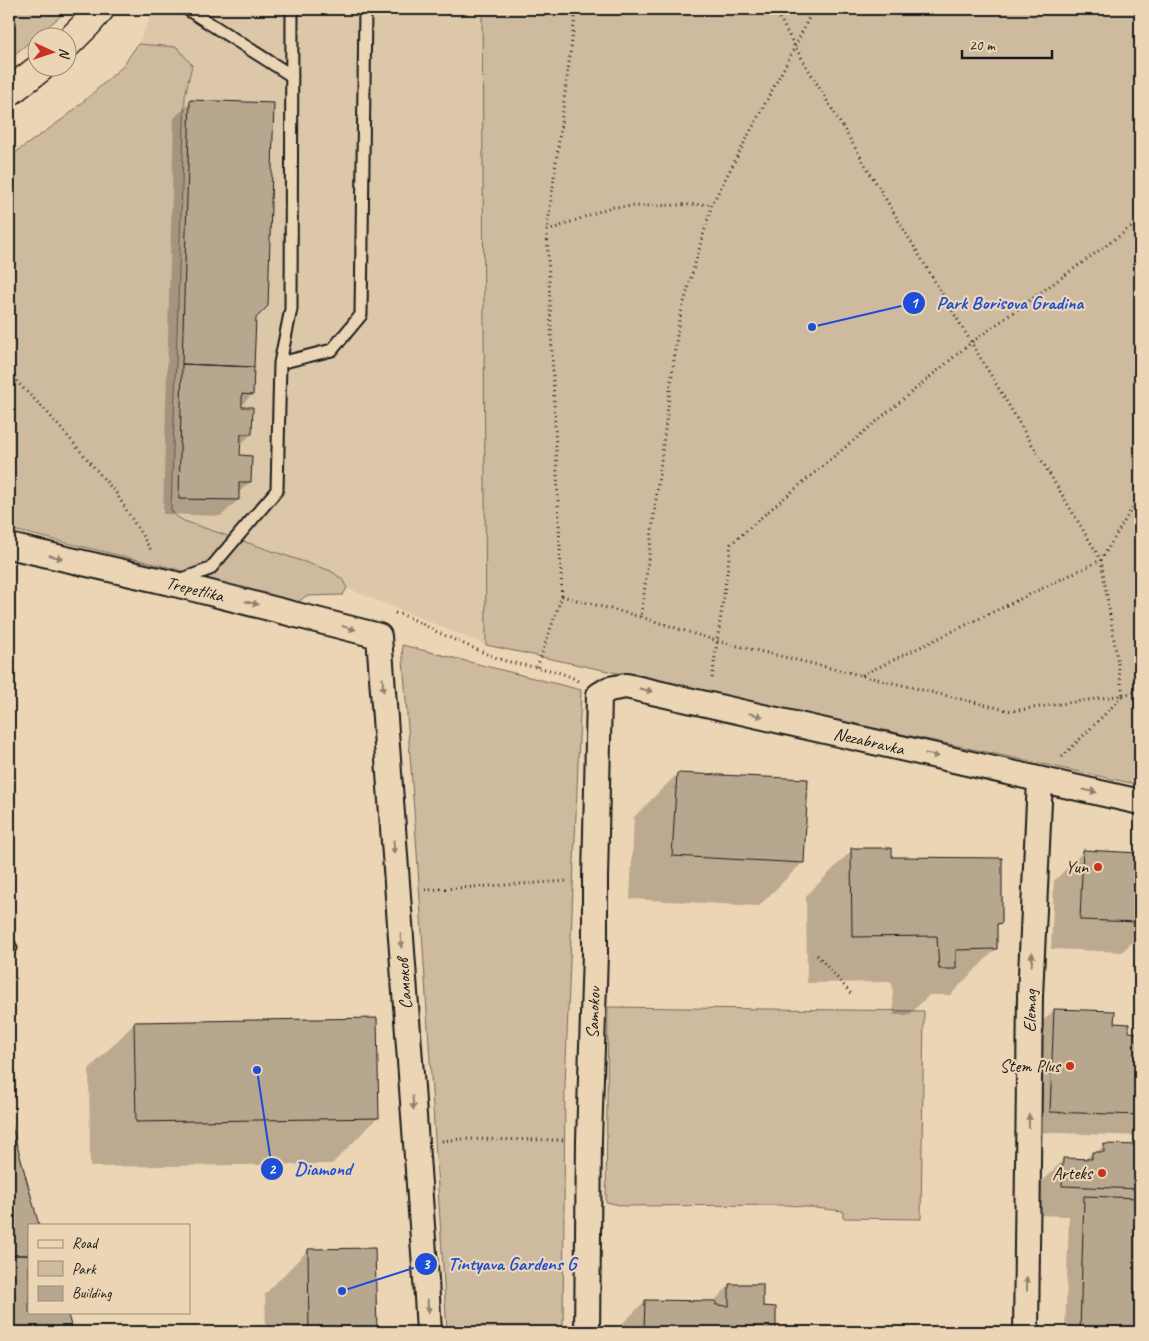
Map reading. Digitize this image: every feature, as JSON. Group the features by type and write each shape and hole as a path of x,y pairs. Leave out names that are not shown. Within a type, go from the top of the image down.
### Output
{"street":[{"path":"78,34 100,9"},
{"path":"9,92 28,77"},
{"name":"Trepetlika","path":"9,546 171,583 379,636"},
{"name":"Самоков","path":"379,636 429,1332"},
{"name":"Nezabravka","path":"599,695 610,688 626,686 1140,802"},
{"name":"Samokov","path":"587,1332 589,1140 595,953 599,695"},
{"name":"Elemag","path":"1026,1332 1030,996 1040,780"}],"lane":[{"path":"187,9 292,76"},
{"path":"171,583 210,569 277,490 280,363 291,309 292,9"},
{"path":"280,363 332,350 361,315 365,9"}],"path":[{"path":"537,667 562,596 547,231 576,9"},
{"path":"775,9 795,47 1101,560 1123,695"},
{"path":"641,617 679,320 712,204 813,9"},
{"path":"547,231 611,207 712,204"},
{"path":"709,704 731,544 972,342 1140,221"},
{"path":"9,374 47,412 116,494 171,583"},
{"path":"861,675 1101,560 1140,494"},
{"path":"562,596 641,617 717,641 1011,711 1140,691"},
{"path":"392,612 411,617 436,631 499,659 571,677 599,695"},
{"path":"1040,780 1123,695"},
{"path":"397,892 595,880"},
{"path":"817,956 853,996"},
{"path":"460,1140 589,1140"},
{"path":"957,1332 1026,1332"}],"shaded area":[{"path":"154,9 482,9 486,645 347,588 342,579 184,521 171,510 185,96 191,65 177,47 138,44"}],"green space":[{"path":"9,9 69,9 46,28 28,28 28,43 9,59"},
{"path":"482,9 1140,9 1140,785 486,645"},
{"path":"138,44 177,47 192,65 185,96 171,510 184,521 331,571 342,579 347,588 343,595 306,596 296,604 172,568 9,529 9,157 67,116 122,67"},
{"path":"402,645 581,690 565,1085 563,1332 447,1332"},
{"path":"608,1007 924,1011 921,1219 843,1218 843,1211 788,1205 625,1206 606,1202"}],"building":[{"path":"190,100 274,103 268,306 256,318 254,367 182,364"},
{"path":"182,364 254,367 253,395 242,394 242,407 253,407 252,434 241,434 240,455 252,456 251,482 239,482 239,500 179,499"},
{"path":"677,773 808,779 804,863 672,856"},
{"path":"851,848 892,848 892,857 1002,858 1002,923 997,924 997,949 956,950 956,969 939,969 937,936 852,937"},
{"path":"1083,850 1140,853 1140,922 1080,920"},
{"path":"1054,1009 1115,1011 1114,1023 1129,1024 1129,1032 1140,1033 1140,1115 1050,1112"},
{"path":"377,1018 379,1118 136,1122 134,1022"},
{"path":"9,1116 39,1224 28,1224 28,1255 9,1255"},
{"name":"Arteks","path":"1104,1144 1140,1145 1140,1189 1062,1186 1063,1158 1092,1159 1092,1152 1104,1152"},
{"path":"1084,1196 1140,1198 1140,1332 1080,1332"},
{"path":"375,1248 377,1332 309,1332 308,1249"},
{"path":"9,1255 28,1255 28,1314 68,1314 73,1332 9,1332"},
{"path":"729,1284 763,1284 763,1306 776,1307 776,1332 644,1332 645,1300 716,1301 716,1305 729,1306"}],"place":[{"name":"Park Borisova Gradina","path":"812,327"},
{"name":"Yun","path":"1098,867"},
{"name":"Stem Plus","path":"1070,1066"},
{"name":"Diamond","path":"257,1070"},
{"name":"Arteks","path":"1102,1173"},
{"name":"Tintyava Gardens G","path":"342,1291"}]}
